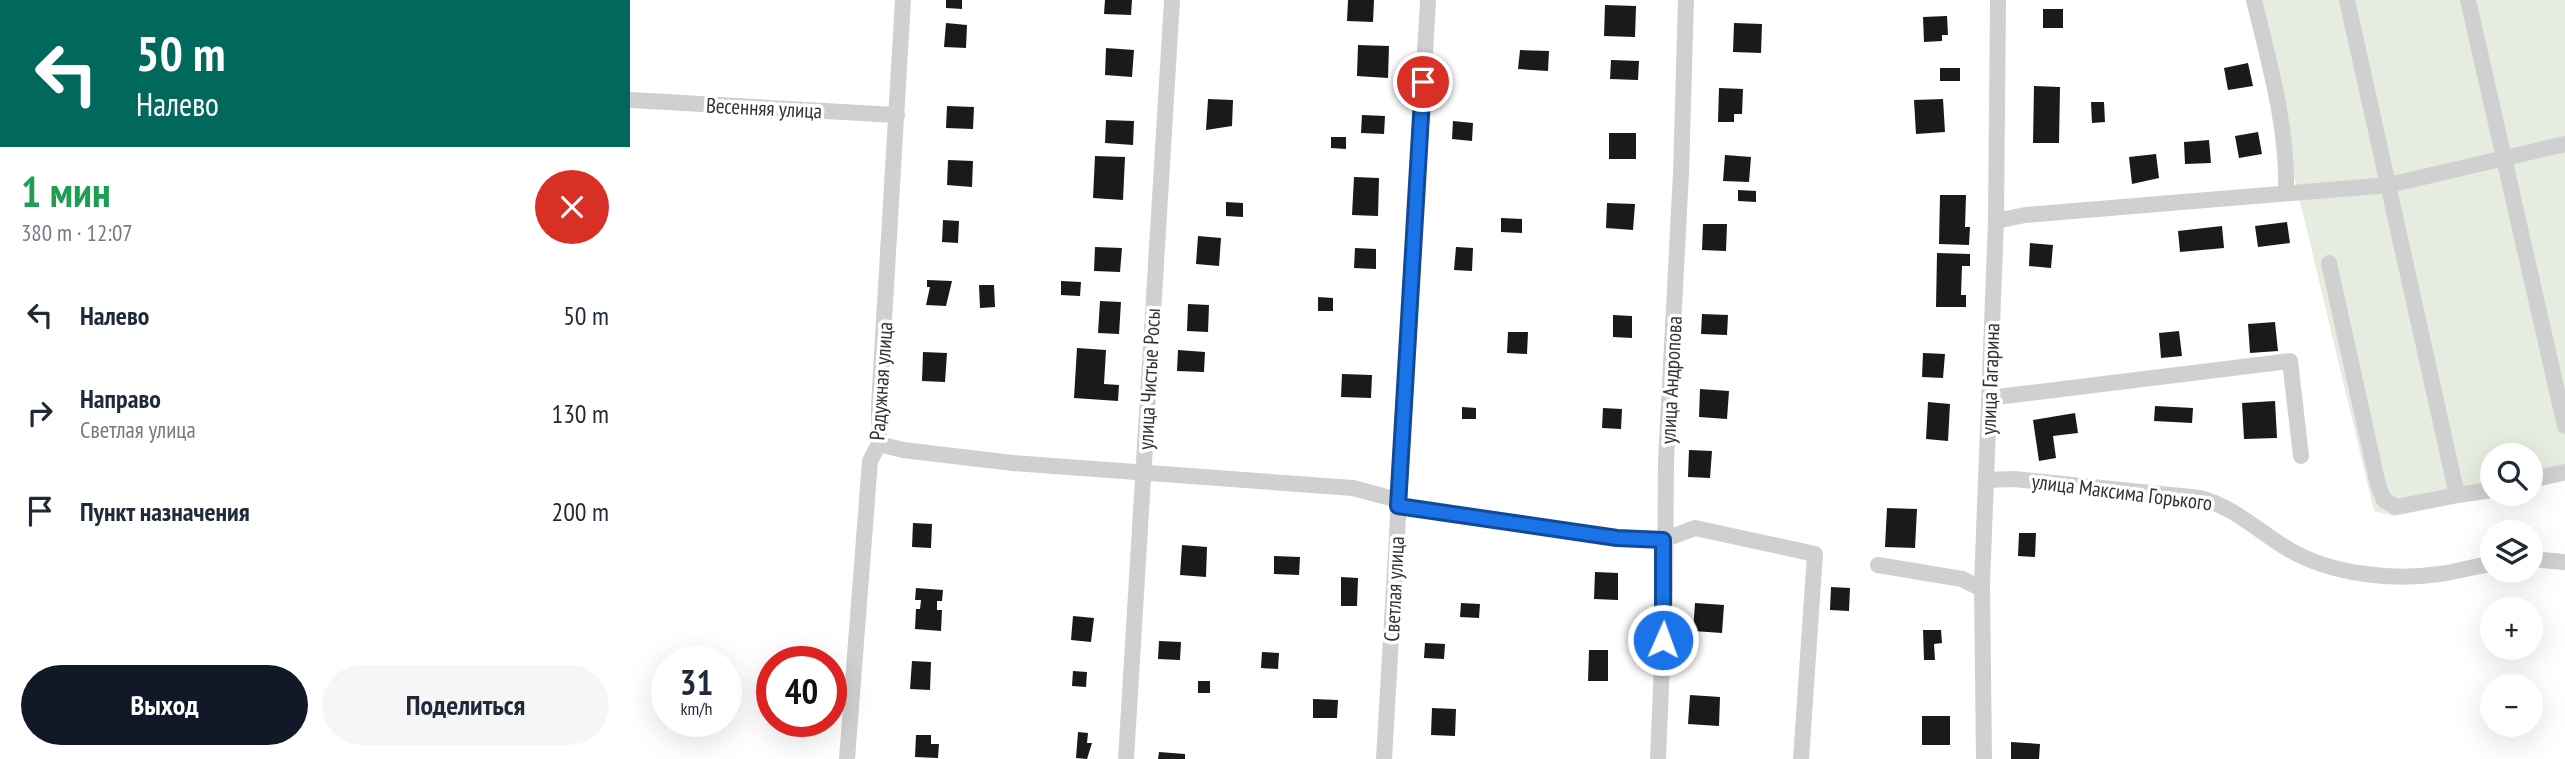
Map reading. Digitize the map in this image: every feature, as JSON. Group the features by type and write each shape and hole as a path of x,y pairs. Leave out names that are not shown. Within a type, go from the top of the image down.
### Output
{"street":[{"name":"Радужная улица","path":"847,759 870,461 879,444 879,405 903,0"},
{"name":"улица Чистые Росы","path":"1126,759 1172,0"},
{"name":"Светлая улица","path":"1384,759 1428,0"},
{"name":"улица Андропова","path":"1658,759 1665,591 1663,540 1681,173 1686,0"},
{"name":"улица Гагарина","path":"1984,759 1982,589 1996,221 1998,0"},
{"path":"2254,0 2275,91 2287,165 2286,192"},
{"path":"2347,0 2457,495"},
{"path":"2468,0 2506,157 2565,426"},
{"name":"Весенняя улица","path":"630,100 897,115"},
{"path":"1996,221 2025,215 2389,185 2565,144"},
{"path":"2329,263 2378,485 2384,500 2396,506 2480,492"},
{"path":"1989,398 2290,361 2301,456"},
{"path":"879,444 1013,463 1353,488 1398,503 1617,538 1663,540 1695,528 1815,554 1801,759"},
{"path":"2543,477 2565,471"},
{"name":"улица Максима Горького","path":"1986,480 2014,479 2200,498 2222,504 2289,550 2321,564 2365,573 2403,576 2439,574 2480,566"},
{"path":"2543,560 2565,562"},
{"path":"1878,565 1962,579 1982,589"}],"shaded area":[{"path":"2252,0 2565,0 2565,481 2543,486 2543,443 2480,443 2480,499 2394,516 2374,511"}],"building":[{"path":"946,0 962,0 962,9 946,8"},
{"path":"1105,0 1132,0 1131,15 1104,14"},
{"path":"1348,0 1374,0 1373,22 1347,21"},
{"path":"1605,5 1636,6 1635,37 1604,36"},
{"path":"2043,9 2063,9 2063,28 2043,28"},
{"path":"1947,16 1948,35 1942,35 1942,41 1924,42 1923,17"},
{"path":"946,23 967,25 966,48 944,47"},
{"path":"1734,23 1762,24 1761,53 1733,52"},
{"path":"1358,45 1389,46 1388,78 1357,76"},
{"path":"1106,48 1134,50 1132,77 1105,75"},
{"path":"1520,50 1549,51 1548,71 1518,69"},
{"path":"1611,60 1639,61 1638,80 1610,79"},
{"path":"2248,63 2253,86 2228,90 2224,68"},
{"path":"1940,68 1960,68 1960,81 1940,81"},
{"path":"2034,86 2060,87 2059,143 2033,143"},
{"path":"1719,88 1743,89 1742,114 1734,114 1734,122 1718,122"},
{"path":"1208,99 1233,100 1232,126 1206,130"},
{"path":"1943,99 1945,132 1916,134 1914,100"},
{"path":"2091,102 2104,102 2105,122 2092,123"},
{"path":"947,106 974,107 973,129 946,128"},
{"path":"1362,115 1385,116 1384,134 1361,133"},
{"path":"1106,120 1134,121 1133,145 1105,143"},
{"path":"1453,121 1473,123 1472,141 1452,139"},
{"path":"2258,132 2262,154 2239,158 2235,136"},
{"path":"1609,133 1636,133 1636,159 1609,159"},
{"path":"1331,137 1346,137 1346,149 1331,148"},
{"path":"2209,140 2211,163 2185,164 2184,142"},
{"path":"2156,154 2159,178 2132,184 2129,157"},
{"path":"1725,155 1751,157 1749,182 1723,181"},
{"path":"1095,156 1125,157 1123,200 1093,198"},
{"path":"948,160 973,161 972,187 947,185"},
{"path":"1354,177 1379,178 1378,216 1352,215"},
{"path":"1738,190 1756,191 1756,202 1738,201"},
{"path":"1940,195 1966,195 1965,227 1970,227 1969,245 1939,244"},
{"path":"1226,202 1243,203 1243,217 1226,216"},
{"path":"1607,203 1635,204 1633,230 1606,228"},
{"path":"1501,218 1522,219 1522,233 1501,232"},
{"path":"943,220 959,221 958,243 942,242"},
{"path":"2287,222 2290,243 2258,247 2255,226"},
{"path":"1703,224 1727,224 1726,251 1702,250"},
{"path":"2222,226 2224,248 2180,252 2178,231"},
{"path":"1198,236 1221,238 1219,266 1196,264"},
{"path":"2030,243 2053,245 2051,268 2029,266"},
{"path":"1095,247 1122,248 1120,272 1094,271"},
{"path":"1456,247 1473,248 1472,271 1454,270"},
{"path":"1355,248 1376,249 1376,269 1354,268"},
{"path":"1937,253 1970,254 1970,266 1962,266 1961,295 1966,295 1966,307 1936,307"},
{"path":"927,280 952,281 946,306 926,305 930,287 927,287"},
{"path":"1061,281 1081,282 1080,296 1061,295"},
{"path":"979,285 994,285 995,307 980,308"},
{"path":"1318,297 1333,298 1333,311 1318,311"},
{"path":"1100,301 1121,302 1119,334 1098,333"},
{"path":"1188,304 1209,305 1208,332 1187,331"},
{"path":"1702,314 1728,315 1727,335 1701,334"},
{"path":"1613,315 1632,316 1632,338 1613,337"},
{"path":"2275,322 2278,351 2250,353 2248,324"},
{"path":"2179,331 2182,356 2161,358 2159,333"},
{"path":"1508,332 1528,332 1527,354 1507,353"},
{"path":"1077,348 1106,350 1104,384 1119,385 1118,401 1074,398"},
{"path":"1178,350 1205,352 1204,372 1177,371"},
{"path":"923,352 947,353 945,382 922,381"},
{"path":"1923,353 1945,354 1943,378 1922,377"},
{"path":"1342,374 1372,375 1371,398 1341,397"},
{"path":"1700,389 1729,391 1727,419 1699,417"},
{"path":"2275,401 2277,438 2244,439 2242,403"},
{"path":"1928,402 1950,404 1948,441 1926,439"},
{"path":"2155,406 2193,408 2192,423 2154,421"},
{"path":"1462,407 1476,408 1476,419 1462,419"},
{"path":"1603,408 1622,409 1621,429 1602,428"},
{"path":"2075,413 2078,433 2053,436 2056,458 2039,461 2033,420"},
{"path":"1689,450 1712,451 1710,478 1688,477"},
{"path":"1887,508 1917,509 1915,548 1885,547"},
{"path":"913,523 932,524 931,548 912,547"},
{"path":"2019,533 2036,533 2035,557 2018,556"},
{"path":"1182,545 1207,547 1206,577 1180,575"},
{"path":"1274,556 1300,557 1299,575 1274,574"},
{"path":"1595,572 1618,573 1618,600 1594,599"},
{"path":"1341,577 1358,578 1357,606 1341,606"},
{"path":"1831,587 1850,588 1849,611 1830,610"},
{"path":"916,588 943,590 942,601 937,601 937,610 942,610 941,631 915,629 916,609 920,609 921,600 915,600"},
{"path":"1461,603 1480,604 1479,618 1460,617"},
{"path":"1695,603 1724,605 1722,633 1693,631"},
{"path":"1073,616 1094,618 1091,642 1071,640"},
{"path":"1923,630 1941,630 1942,643 1934,644 1935,660 1924,660"},
{"path":"1159,641 1181,642 1180,660 1158,659"},
{"path":"1425,643 1445,644 1444,659 1424,658"},
{"path":"1589,650 1608,650 1608,681 1588,681"},
{"path":"1262,652 1279,653 1278,669 1261,668"},
{"path":"912,661 931,662 930,690 910,689"},
{"path":"1073,671 1087,672 1086,687 1072,686"},
{"path":"1198,681 1210,681 1210,693 1198,693"},
{"path":"1690,695 1720,697 1719,726 1688,724"},
{"path":"1313,699 1338,700 1337,718 1313,718"},
{"path":"1432,708 1456,709 1455,736 1431,735"},
{"path":"1922,716 1950,716 1950,745 1922,745"},
{"path":"1078,732 1088,733 1087,743 1092,743 1087,759 1076,758"},
{"path":"916,735 931,735 931,744 939,744 938,758 915,757"},
{"path":"2011,742 2040,744 2039,759 2011,759"},
{"path":"1159,752 1185,754 1185,759 1158,759"}],"route":[{"path":"1423,82 1398,506 1617,538 1663,540 1663,640"}]}
